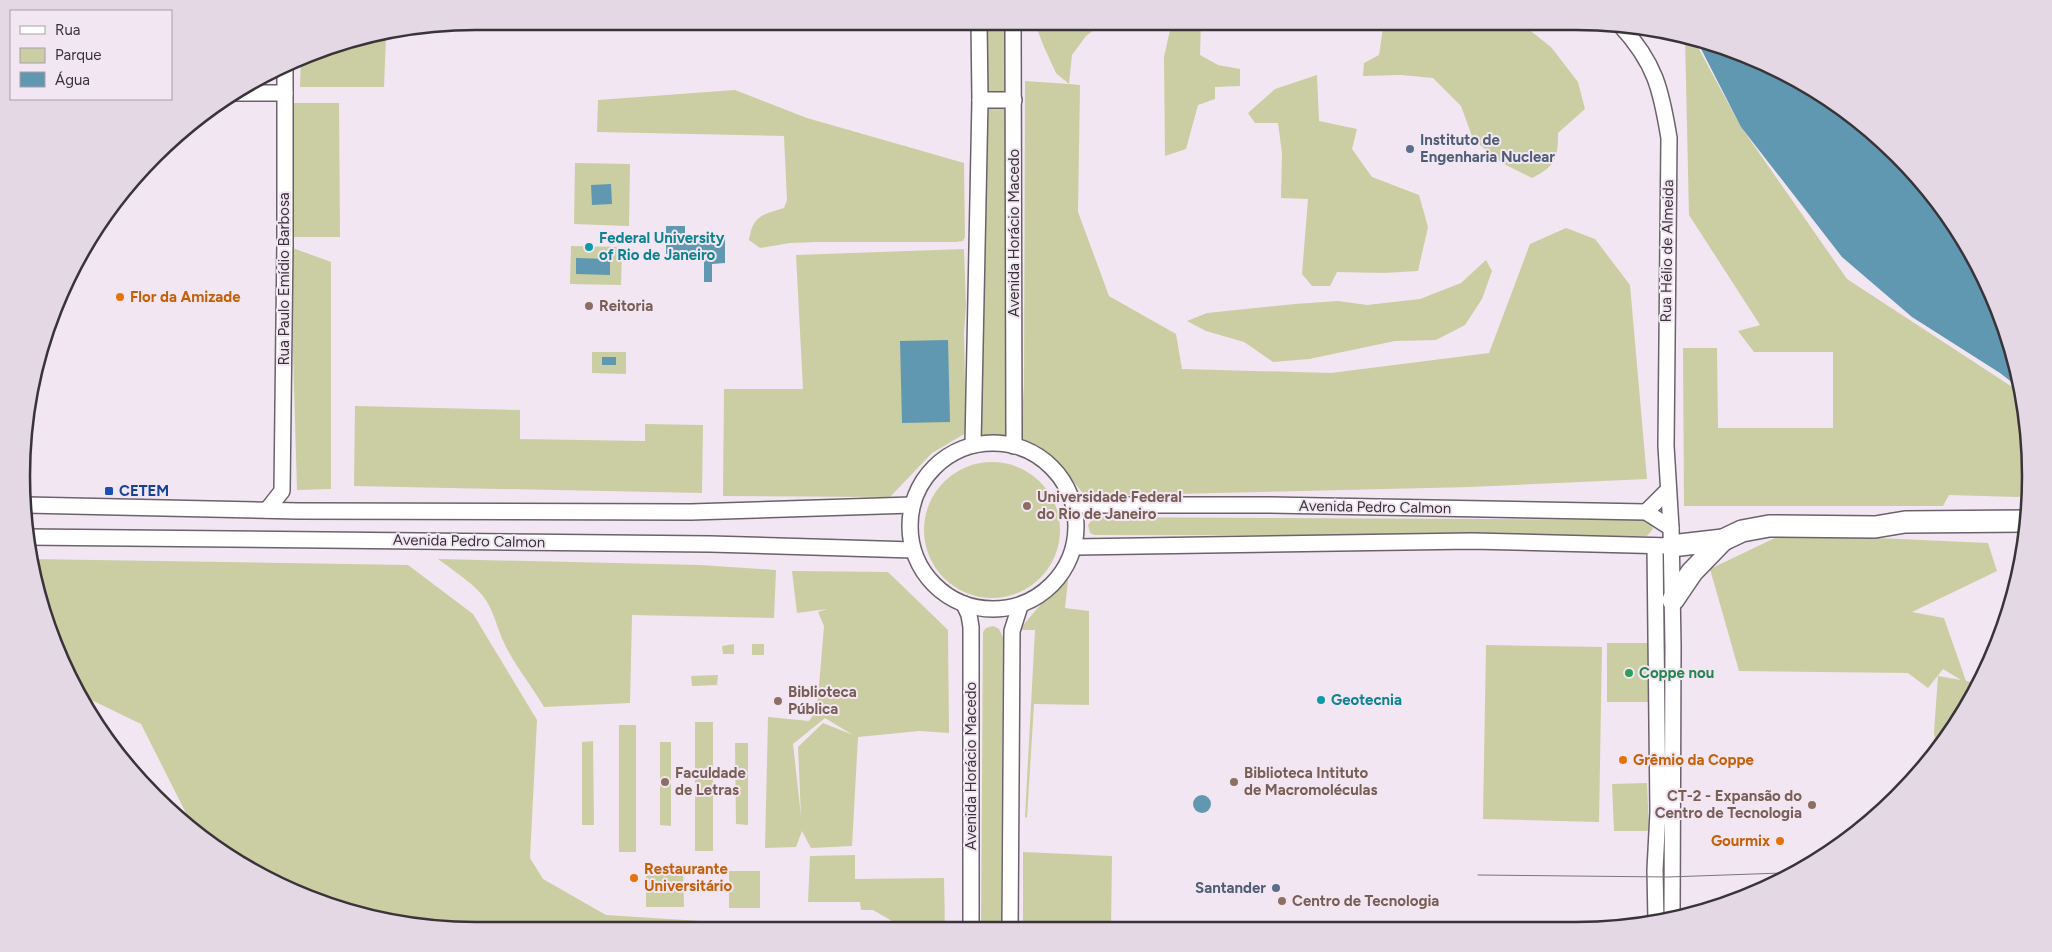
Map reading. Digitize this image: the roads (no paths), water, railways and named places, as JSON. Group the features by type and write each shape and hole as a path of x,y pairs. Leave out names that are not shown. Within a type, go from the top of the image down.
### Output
{"highway":[{"path":"1666,540 1723,540 1752,528 1769,526 1875,527 1905,522 2018,531"},
{"path":"1975,527 2019,522"},
{"path":"1673,600 1692,572 1723,540"}],"street":[{"path":"973,445 980,100 979,30"},
{"name":"Avenida Horácio Macedo","path":"1013,30 1014,446"},
{"name":"Rua Hélio de Almeida","path":"1628,33 1640,47 1651,66 1660,88 1669,138 1666,306 1668,490 1666,540"},
{"name":"Rua Paulo Emídio Barbosa","path":"282,491 285,73"},
{"path":"248,93 285,93"},
{"path":"980,100 1014,100"},
{"path":"993,443 1014,446 1034,454 1052,467 1065,485 1074,505 1077,523 1075,547 1068,563 1055,582 1037,597 1020,606 990,610 964,604 942,592 924,573 913,550 910,528 912,505 921,484 934,467 952,454 973,445 993,443"},
{"path":"1668,490 1646,512 1666,540 1673,600 1672,911"},
{"path":"267,510 282,491 298,511"},
{"name":"Avenida Pedro Calmon","path":"31,505 298,511 691,512 912,505"},
{"name":"Avenida Pedro Calmon","path":"1074,505 1278,505 1646,512"},
{"name":"Avenida Pedro Calmon","path":"35,537 710,544 913,550"},
{"path":"1075,547 1666,540"},
{"path":"1656,914 1655,870 1666,540"},
{"name":"Avenida Horácio Macedo","path":"964,604 969,615 971,627 971,922"},
{"path":"1010,922 1012,631 1020,606"}],"water":[{"path":"1701,48 1747,64 1773,76 1824,105 1870,141 1911,182 1947,228 1976,279 1998,333 2011,382 1912,317 1842,257 1741,127"},
{"path":"611,184 612,204 592,205 591,185"},
{"path":"666,226 685,226 685,239 725,239 725,263 712,264 712,282 704,282 704,254 666,254"},
{"path":"576,258 610,259 610,275 576,274"},
{"path":"948,340 950,422 902,423 900,341"},
{"path":"602,357 616,357 616,365 602,365"},
{"path":"1202,795 1208,798 1211,804 1208,810 1202,813 1196,810 1193,804 1196,798"}],"tram line":[{"path":"1478,875 1668,877 1778,873"}],"place":[{"name":"Instituto de Engenharia Nuclear","path":"1410,149"},
{"name":"Federal University of Rio de Janeiro","path":"589,247"},
{"name":"Flor da Amizade","path":"120,297"},
{"name":"Reitoria","path":"589,306"},
{"name":"CETEM","path":"109,491"},
{"name":"Universidade Federal do Rio de Janeiro","path":"1027,506"},
{"name":"Coppe nou","path":"1629,673"},
{"name":"Geotecnia","path":"1321,700"},
{"name":"Biblioteca Pública","path":"778,701"},
{"name":"Grêmio da Coppe","path":"1623,760"},
{"name":"Faculdade de Letras","path":"665,782"},
{"name":"Biblioteca Intituto de Macromoléculas","path":"1234,782"},
{"name":"CT-2 - Expansão do Centro de Tecnologia","path":"1812,805"},
{"name":"Gourmix","path":"1780,841"},
{"name":"Restaurante Universitário","path":"634,878"},
{"name":"Santander","path":"1276,888"},
{"name":"Centro de Tecnologia","path":"1282,901"}]}
